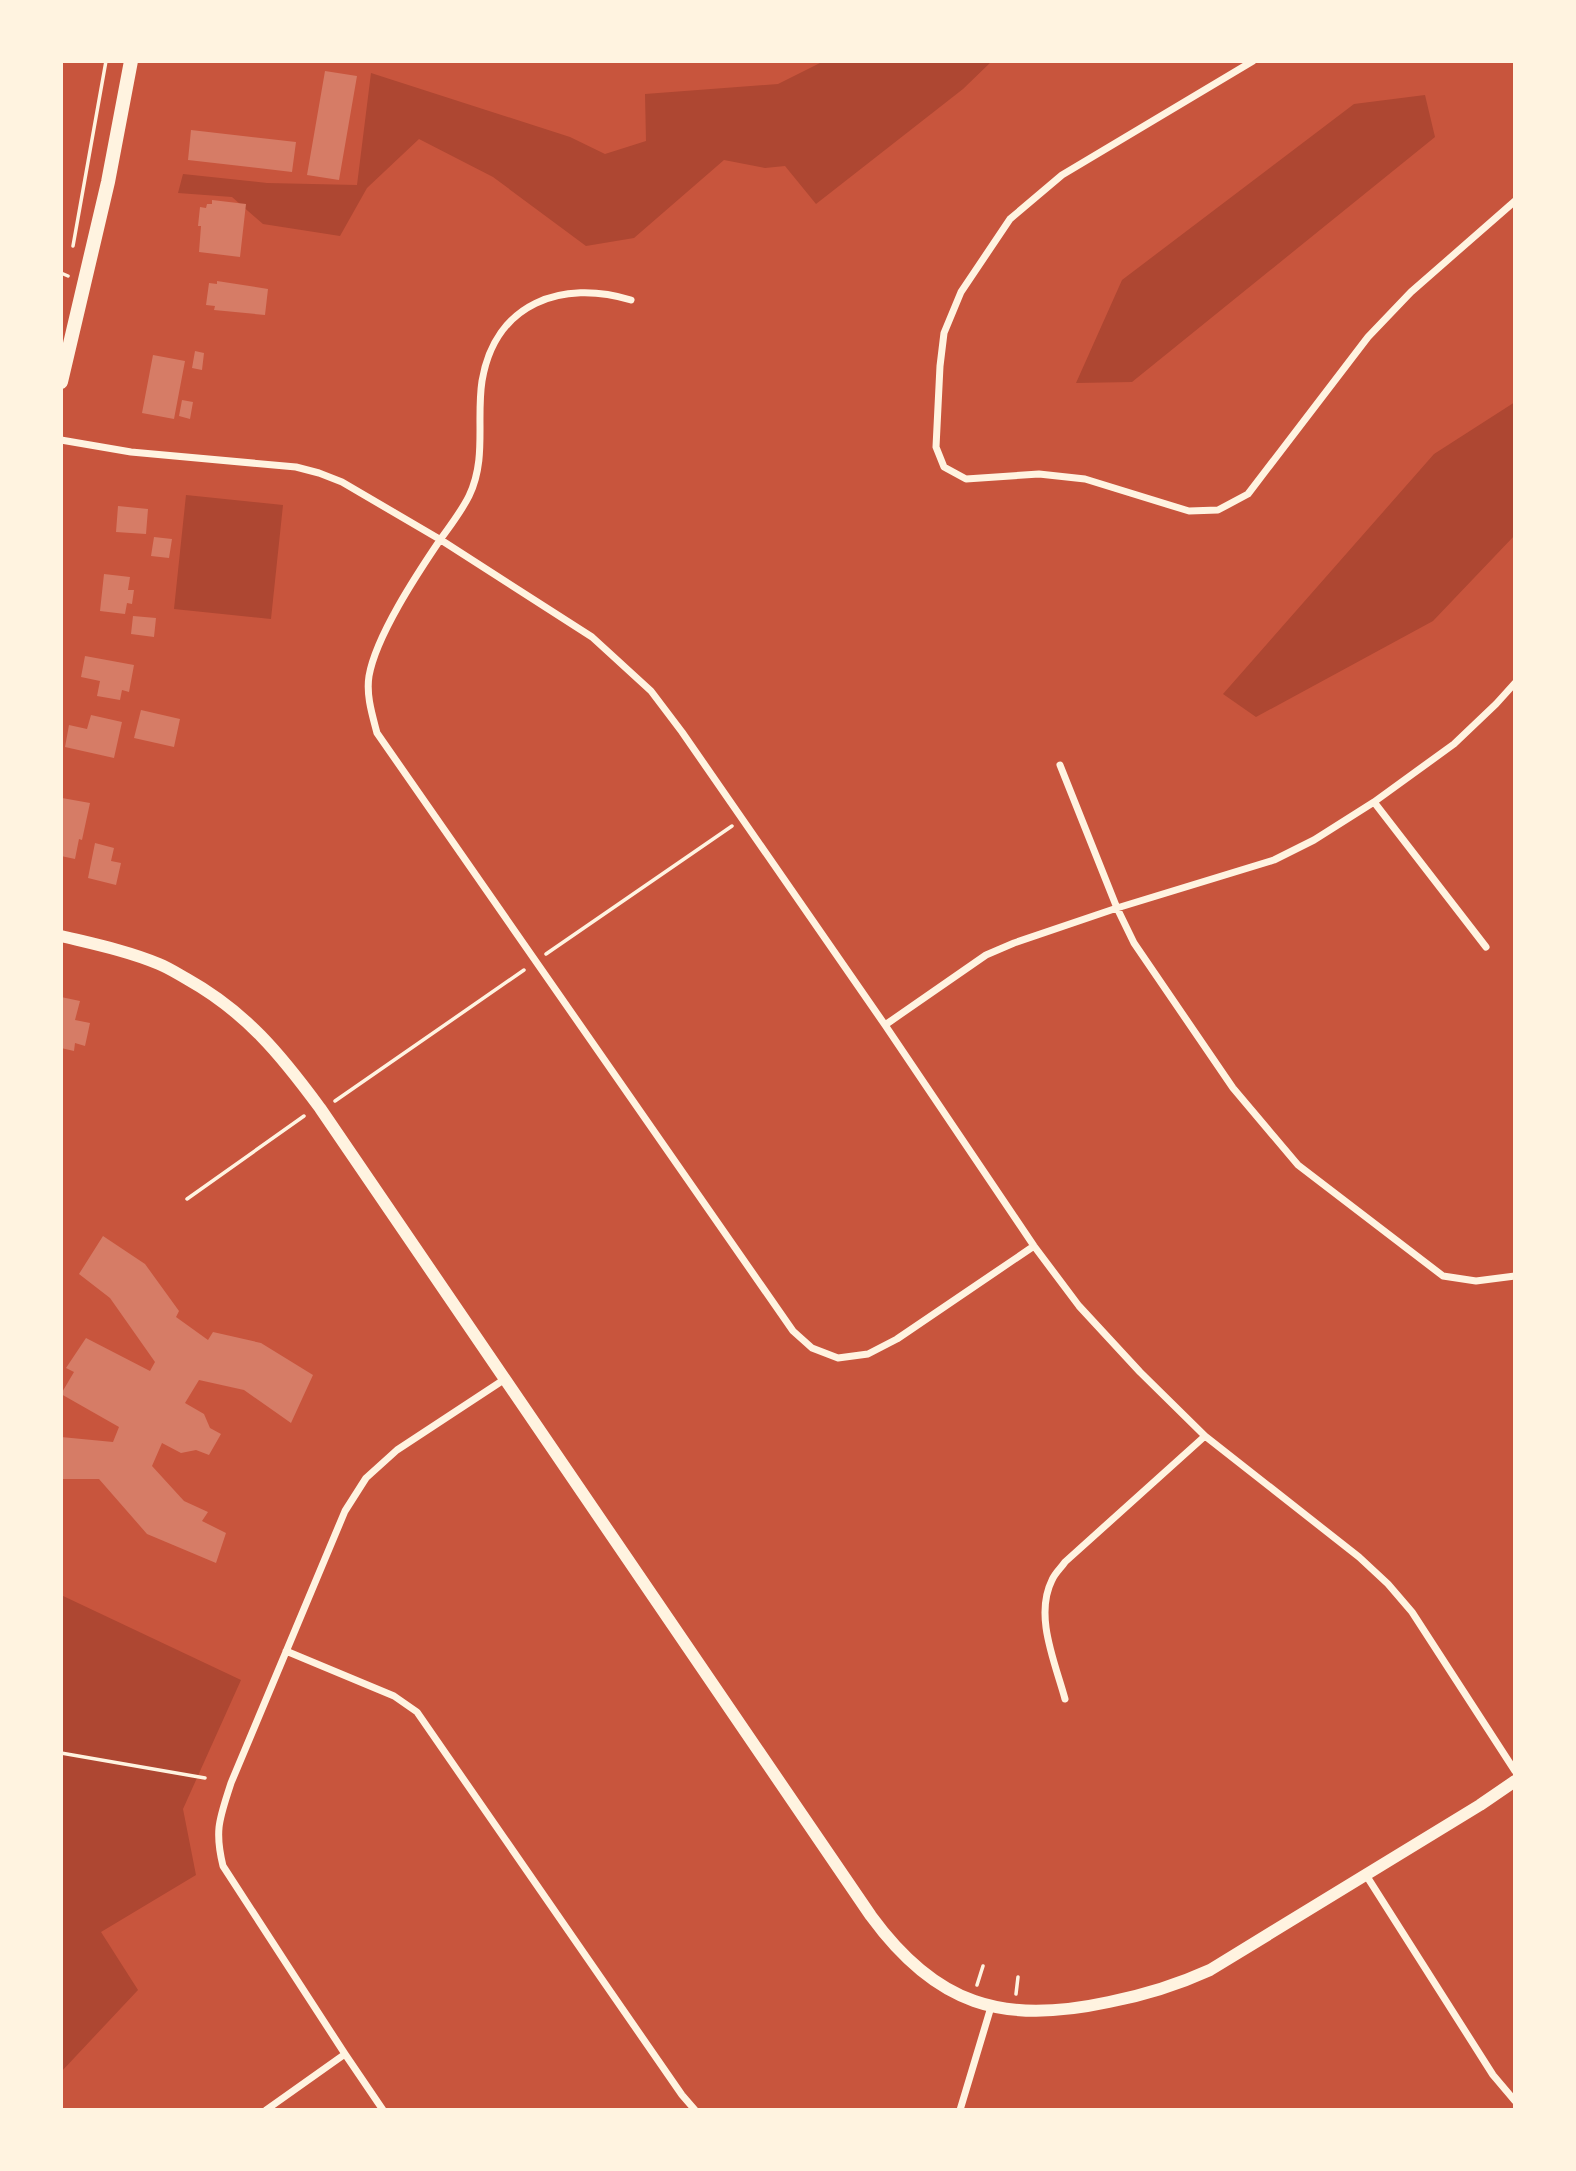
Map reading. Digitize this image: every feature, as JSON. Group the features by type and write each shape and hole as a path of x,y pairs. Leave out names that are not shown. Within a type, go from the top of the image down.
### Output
{"main road":[{"path":"61,382 108,182 131,61"}],"street":[{"path":"1253,61 1062,174 1010,219 961,292 944,333 936,447 944,467 966,479 1039,474 1085,479 1189,511 1218,510 1248,494 1368,337 1411,292 1515,201"},
{"path":"631,300 584,291 540,300 524,310 506,327 494,346 482,380 480,463 475,480 459,514 440,540 381,639 369,676 369,705 377,733 793,1331 812,1348 838,1358 868,1354 897,1339 1034,1246"},
{"path":"61,440 131,452 296,467 342,482 440,540 592,637 617,659 651,691 743,818 1034,1246 1079,1306 1140,1372 1205,1436 1359,1557 1388,1584 1412,1612 1515,1771"},
{"path":"885,1025 986,955 1117,908 1274,860 1314,840 1374,802 1454,744 1515,682"},
{"path":"1060,765 1133,943 1233,1088 1298,1165 1443,1276 1476,1281 1515,1276"},
{"path":"1374,802 1486,947"},
{"path":"61,936 161,964 201,986 235,1010 288,1063 890,1942 913,1965 951,1991 990,2007 1021,2012 1076,2010 1150,1994 1181,1984 1210,1970 1515,1781"},
{"path":"383,2110 223,1866 217,1841 220,1818 231,1783 345,1511 366,1478 397,1451 505,1379"},
{"path":"1065,1699 1046,1626 1045,1600 1052,1579 1065,1562 1205,1436"},
{"path":"286,1651 394,1696 417,1712 681,2095 695,2110"},
{"path":"1366,1875 1493,2075 1515,2101"},
{"path":"960,2110 990,2007"},
{"path":"266,2110 345,2054"}],"path":[{"path":"73,249 106,61"},
{"path":"61,176 61,184"},
{"path":"61,273 68,276 66,285"},
{"path":"546,954 743,818"},
{"path":"335,1101 524,970"},
{"path":"187,1199 304,1116"},
{"path":"61,1753 205,1778"},
{"path":"977,1985 983,1966"},
{"path":"1016,1994 1018,1977"}],"shaded area":[{"path":"824,61 992,61 963,89 816,204 785,166 765,168 724,160 634,238 586,246 493,177 419,139 367,188 340,236 263,224 232,197 178,193 183,174 267,183 357,185 371,73 570,137 605,154 646,141 645,94 778,84"},
{"path":"1425,95 1435,137 1132,382 1076,383 1122,280 1354,104"},
{"path":"1515,402 1515,535 1433,621 1256,717 1223,694 1434,454"},
{"path":"186,495 283,505 271,619 174,609"},
{"path":"61,1595 241,1680 183,1809 196,1875 101,1932 138,1990 61,2072"}],"building":[{"path":"325,71 357,76 339,180 307,175"},
{"path":"191,130 296,142 292,172 188,160"},
{"path":"212,200 246,204 240,257 199,252 200,207 206,208 207,204 212,204"},
{"path":"217,281 268,289 265,315 214,310 215,306 206,305 209,283 217,284"},
{"path":"195,351 204,353 202,370 192,368"},
{"path":"153,355 185,361 174,419 142,413"},
{"path":"182,400 193,402 190,419 179,416"},
{"path":"118,506 148,509 146,534 116,532"},
{"path":"154,537 172,539 169,558 151,556"},
{"path":"104,574 130,577 128,590 134,590 132,604 127,603 125,614 100,611"},
{"path":"133,616 156,618 154,637 131,634"},
{"path":"85,656 134,665 129,692 122,690 120,700 97,696 100,681 81,677"},
{"path":"141,710 180,719 174,747 134,738"},
{"path":"91,715 122,722 114,758 65,747 69,725 87,729"},
{"path":"62,798 90,803 75,859 61,856"},
{"path":"95,843 114,848 111,861 121,863 116,885 88,878"},
{"path":"61,997 80,1001 75,1020 90,1023 85,1046 75,1043 74,1051 61,1048"},
{"path":"103,1236 145,1264 179,1311 176,1317 208,1340 213,1332 261,1343 313,1375 291,1423 244,1390 199,1380 185,1403 204,1414 210,1428 221,1434 209,1455 196,1450 181,1453 162,1443 152,1466 184,1501 208,1512 202,1521 226,1533 216,1563 147,1534 99,1479 61,1479 61,1437 113,1442 119,1427 61,1394 74,1372 66,1368 86,1338 150,1371 155,1362 110,1298 79,1274"}]}
